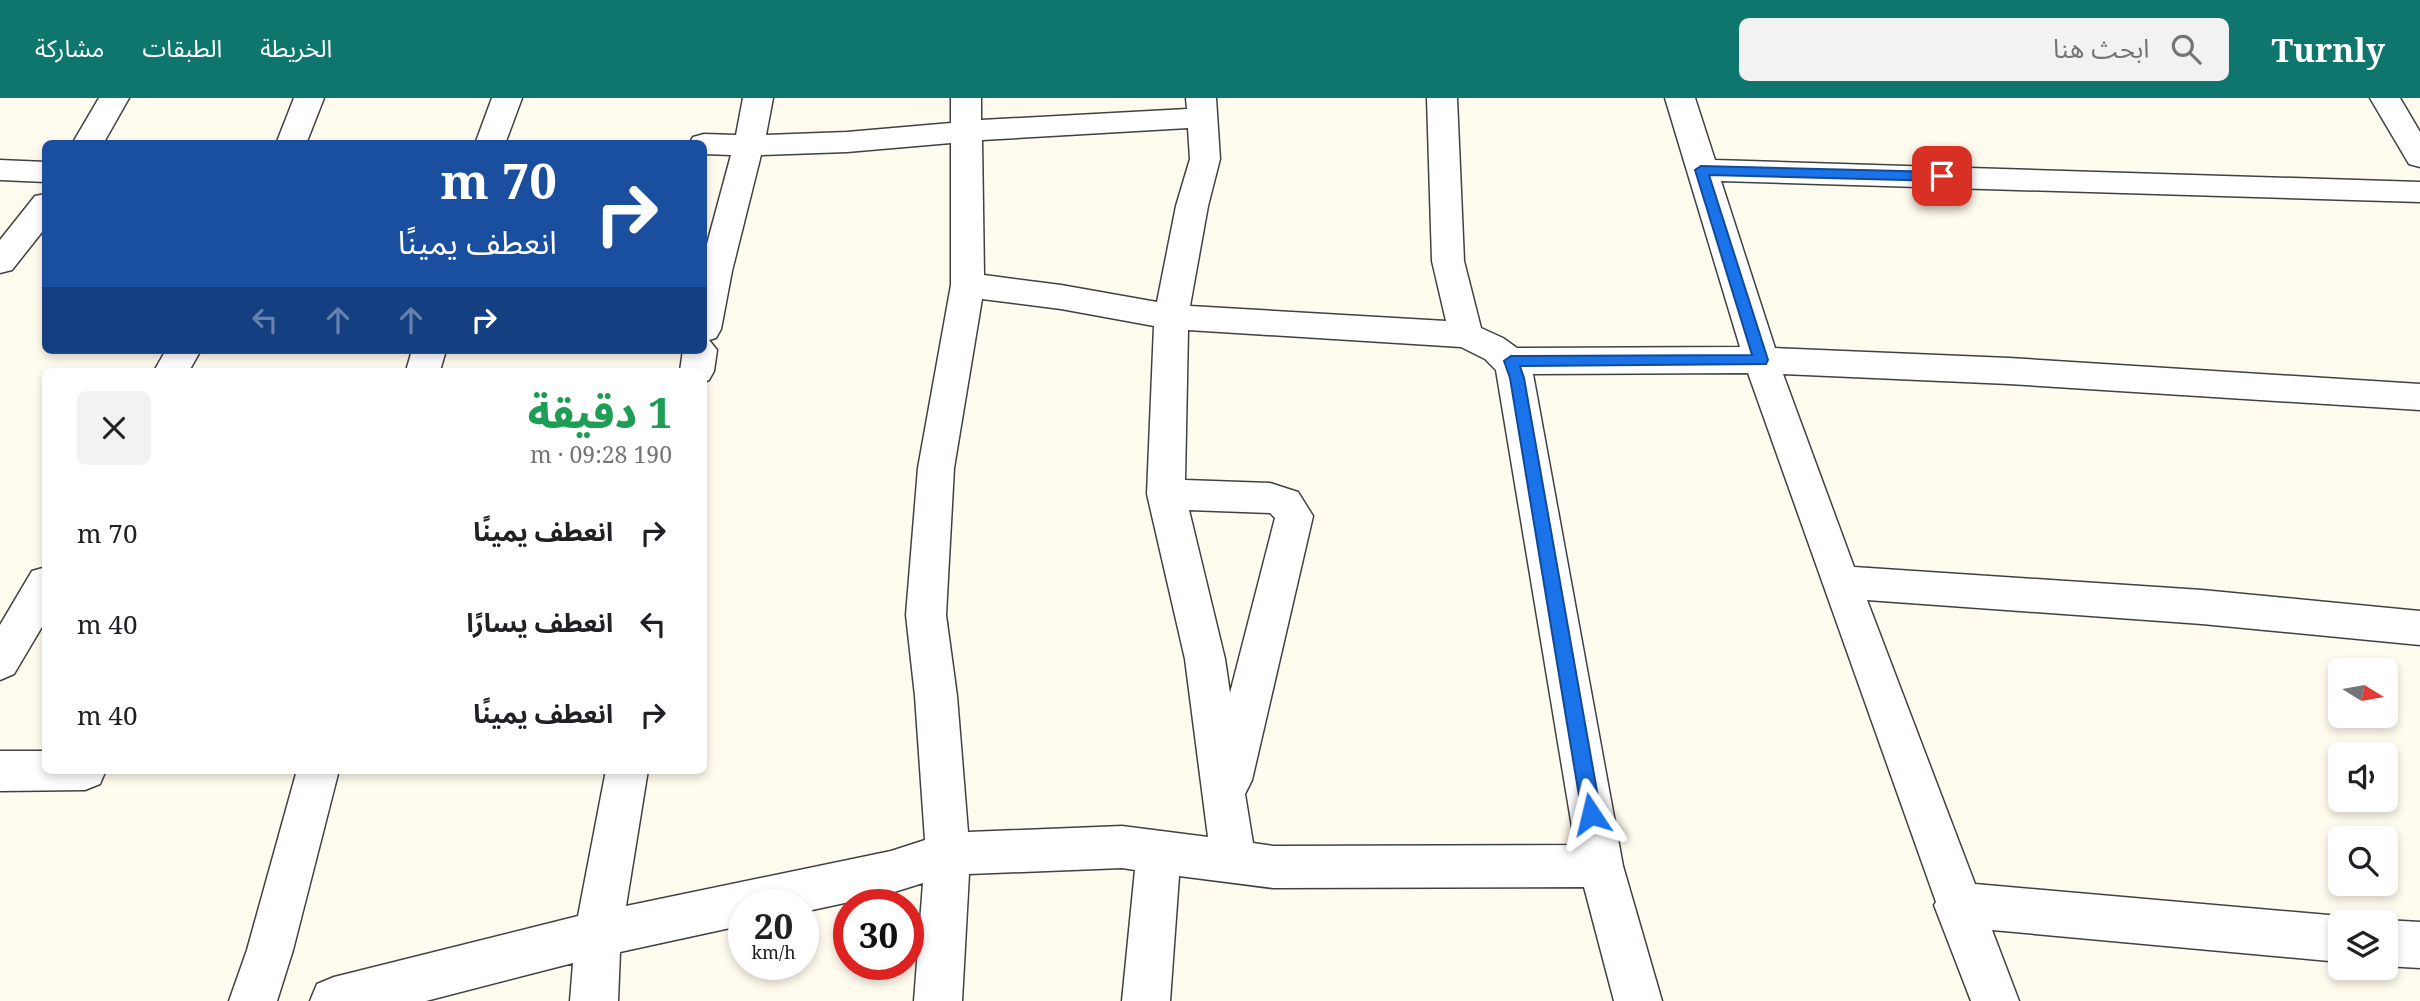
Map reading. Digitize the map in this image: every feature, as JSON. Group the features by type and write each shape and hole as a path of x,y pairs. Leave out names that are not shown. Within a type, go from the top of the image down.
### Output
{"street":[{"path":"89,140 114,98"},
{"path":"293,140 309,98"},
{"path":"491,140 507,98"},
{"path":"707,316 730,213 750,146 758,98"},
{"path":"1442,98 1448,261 1466,334"},
{"path":"1680,98 1761,360 1957,905 1995,1001"},
{"path":"2385,98 2420,157"},
{"path":"707,144 750,146 965,115 1202,108 1205,159 1192,206 1171,317 1166,494 1199,625 1233,861"},
{"path":"938,1001 948,853 936,696 926,615 936,468 968,285 965,115"},
{"path":"0,170 42,172"},
{"path":"1701,170 2420,192"},
{"path":"0,262 42,209"},
{"path":"968,285 1061,297 1171,317 1466,334 1496,349 1511,361 1517,378 1601,866 1638,1001"},
{"path":"1511,361 1761,360 2009,371 2420,397"},
{"path":"1166,494 1270,498 1285,503 1294,516 1225,803"},
{"path":"1840,582 2202,607 2420,628"},
{"path":"0,663 42,590"},
{"path":"0,771 42,771"},
{"path":"253,1001 270,950 317,774"},
{"path":"594,1001 598,934 626,774"},
{"path":"334,1001 598,934 891,872 948,853 1122,847 1273,867 1601,866"},
{"path":"1146,1001 1159,850"},
{"path":"1957,905 2328,938"},
{"path":"2398,944 2420,946"}],"route":[{"path":"1591,814 1517,378 1511,361 1761,360 1701,170 1942,176"}]}
